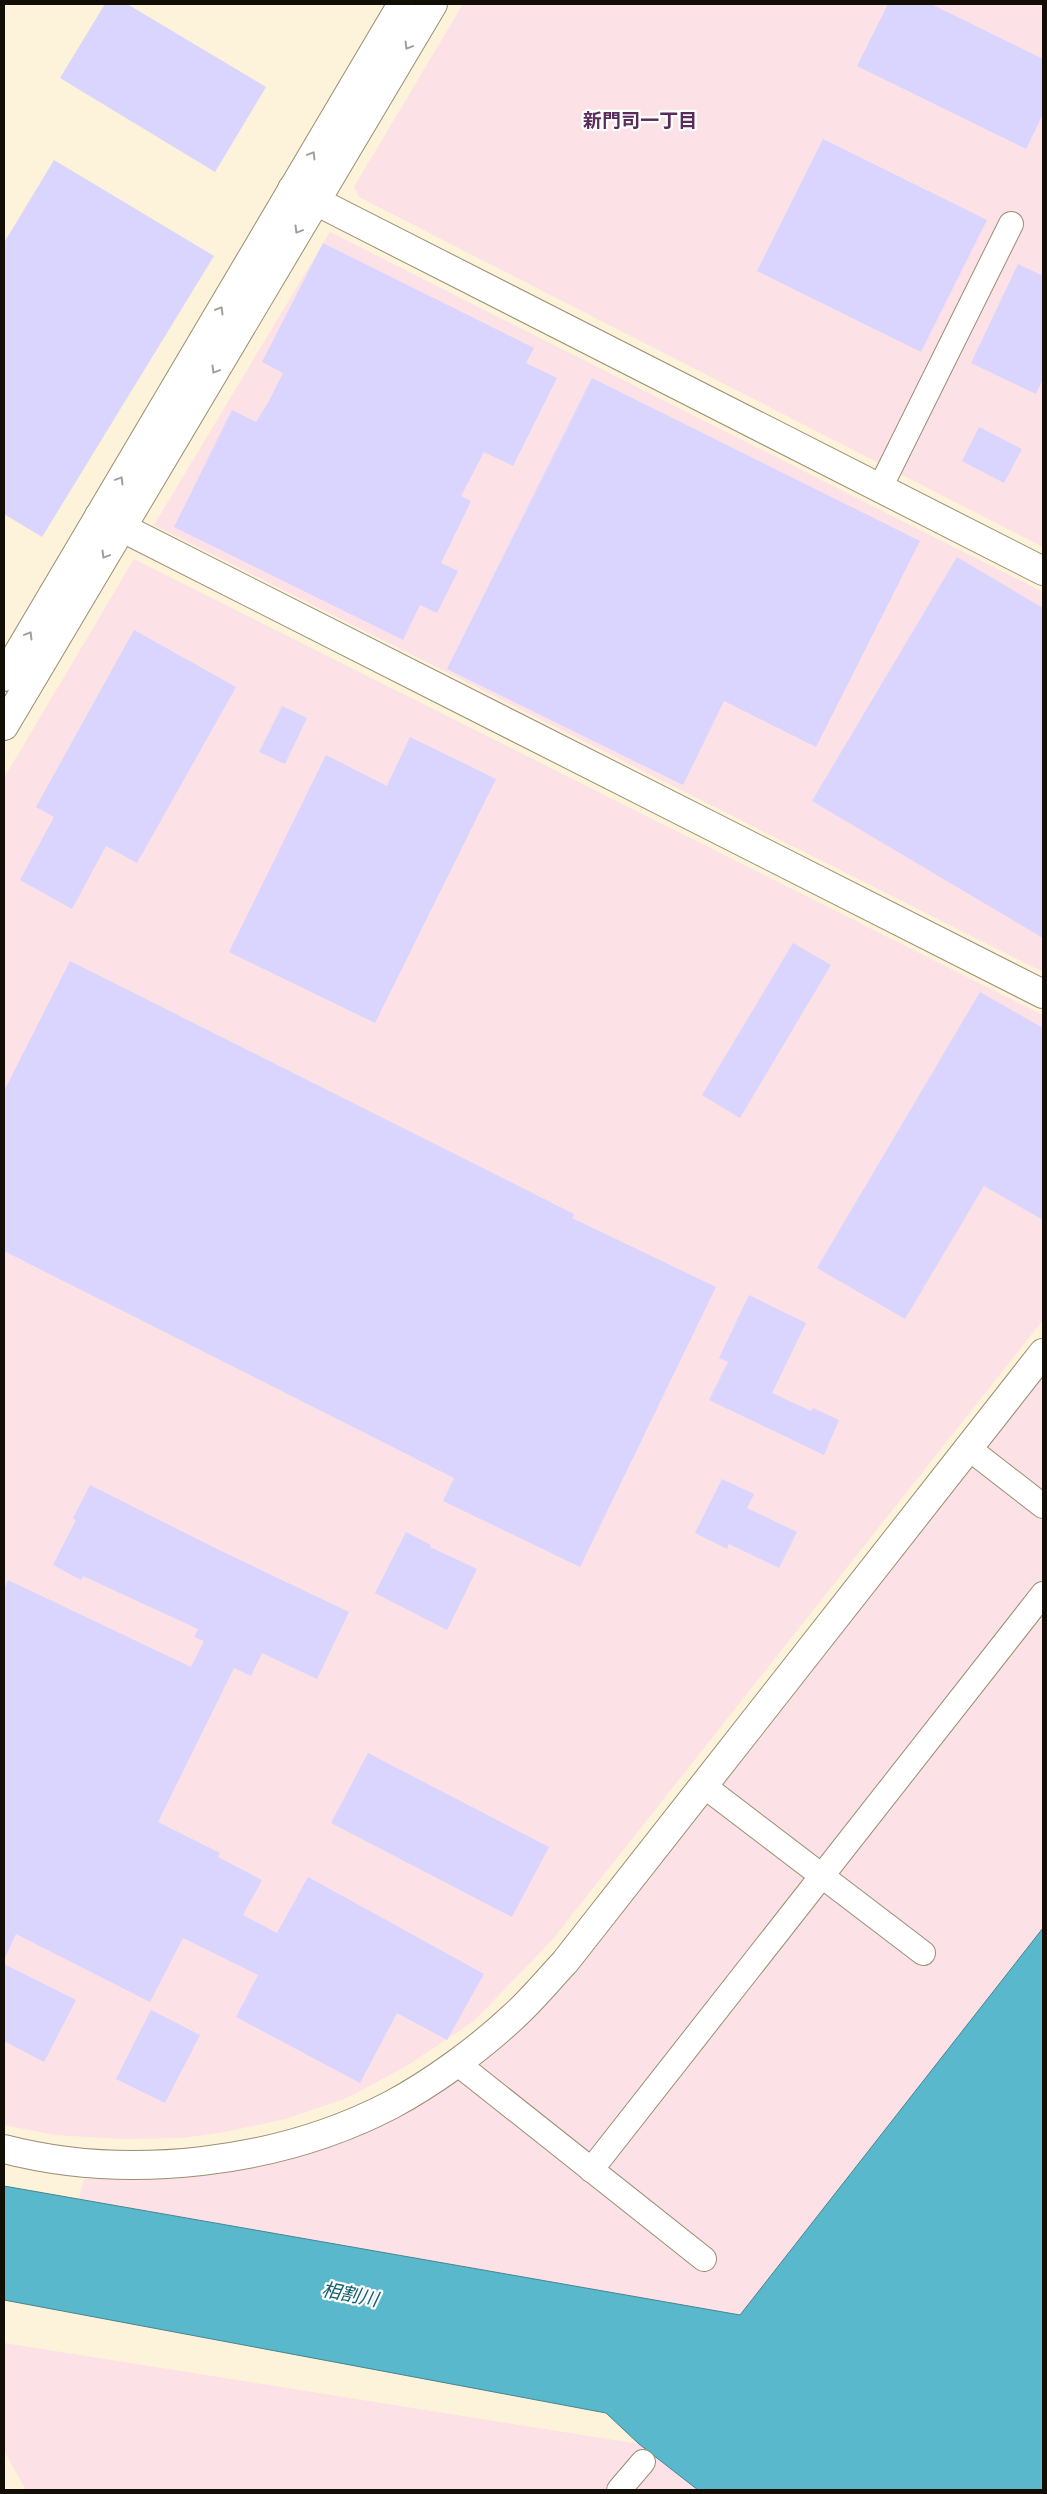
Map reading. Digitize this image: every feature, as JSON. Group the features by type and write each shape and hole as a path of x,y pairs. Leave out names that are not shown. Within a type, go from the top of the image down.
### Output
{"street":[{"path":"4,726 110,522 292,189 402,4"},
{"path":"4,677 110,522 316,201 433,4"},
{"path":"292,189 1043,571"},
{"path":"880,488 1011,224"},
{"path":"110,522 1043,994"},
{"path":"4,2149 80,2162 160,2164 238,2156 317,2136 390,2105 456,2063 513,2017 565,1962 967,1447 1043,1353"},
{"path":"967,1447 1043,1506"},
{"path":"591,2170 1043,1594"},
{"path":"704,1786 924,1953"},
{"path":"456,2063 704,2259"},
{"path":"619,2490 643,2462"}],"shaded area":[{"path":"463,4 1043,4 1043,547 359,197 354,187"},
{"path":"330,232 1043,592 1043,972 154,525"},
{"path":"134,559 1043,1015 1043,1320 552,1940 474,2021 408,2065 347,2098 285,2119 225,2132 181,2138 123,2139 55,2135 4,2125 4,778"},
{"path":"1043,1375 1043,1928 740,2315 79,2199 84,2179 175,2179 312,2152 396,2117 434,2096 497,2047 730,1771"},
{"path":"4,2343 639,2444 698,2490 26,2490 4,2451"}],"water":[{"name":"相割川","path":"1043,1928 1043,2490 698,2490 639,2444 606,2413 4,2300 4,2186 740,2315"}],"building":[{"path":"105,4 127,4 266,87 215,172 60,78"},
{"path":"888,4 931,4 1043,59 1043,114 1026,149 857,66"},
{"path":"823,139 987,220 921,352 757,271"},
{"path":"54,160 214,256 42,537 4,514 4,243"},
{"path":"323,243 534,348 526,363 557,378 513,466 484,452 461,496 471,501 441,563 458,571 437,613 420,605 403,640 174,527 232,410 256,422 269,401 283,373 262,362"},
{"path":"1018,264 1043,276 1043,379 1036,394 971,363"},
{"path":"592,378 920,541 816,747 724,701 683,785 447,669"},
{"path":"979,427 1022,449 1004,483 962,461"},
{"path":"957,557 1043,608 1043,938 812,801"},
{"path":"134,630 236,687 137,863 106,846 72,909 20,880 54,817 36,807"},
{"path":"282,706 307,718 285,764 259,752"},
{"path":"410,737 496,779 375,1023 229,952 326,755 387,786"},
{"path":"793,943 831,965 740,1118 702,1095"},
{"path":"70,961 574,1214 572,1218 716,1287 580,1567 443,1501 454,1478 4,1251 4,1091"},
{"path":"980,992 1043,1028 1043,1220 984,1186 905,1319 817,1268"},
{"path":"749,1295 806,1323 772,1393 811,1411 813,1408 839,1420 824,1455 709,1400 728,1362 719,1358"},
{"path":"722,1479 754,1494 747,1508 797,1532 779,1568 729,1544 727,1549 695,1533"},
{"path":"90,1485 217,1549 349,1612 317,1679 262,1653 251,1676 234,1668 158,1822 220,1853 218,1857 262,1880 243,1915 277,1933 308,1877 484,1974 447,2040 397,2013 360,2083 236,2017 258,1975 183,1938 150,2002 16,1934 4,1960 4,1590 8,1580 191,1667 204,1641 194,1637 198,1629 83,1576 81,1580 53,1565 76,1520 73,1518"},
{"path":"406,1532 431,1545 430,1547 477,1569 447,1630 375,1593"},
{"path":"368,1753 549,1847 512,1917 331,1823"},
{"path":"4,1964 76,2000 44,2062 4,2041"},
{"path":"151,2010 200,2035 165,2103 116,2079"}],"district":[{"name":"新門司一丁目","path":"640,120"}]}
